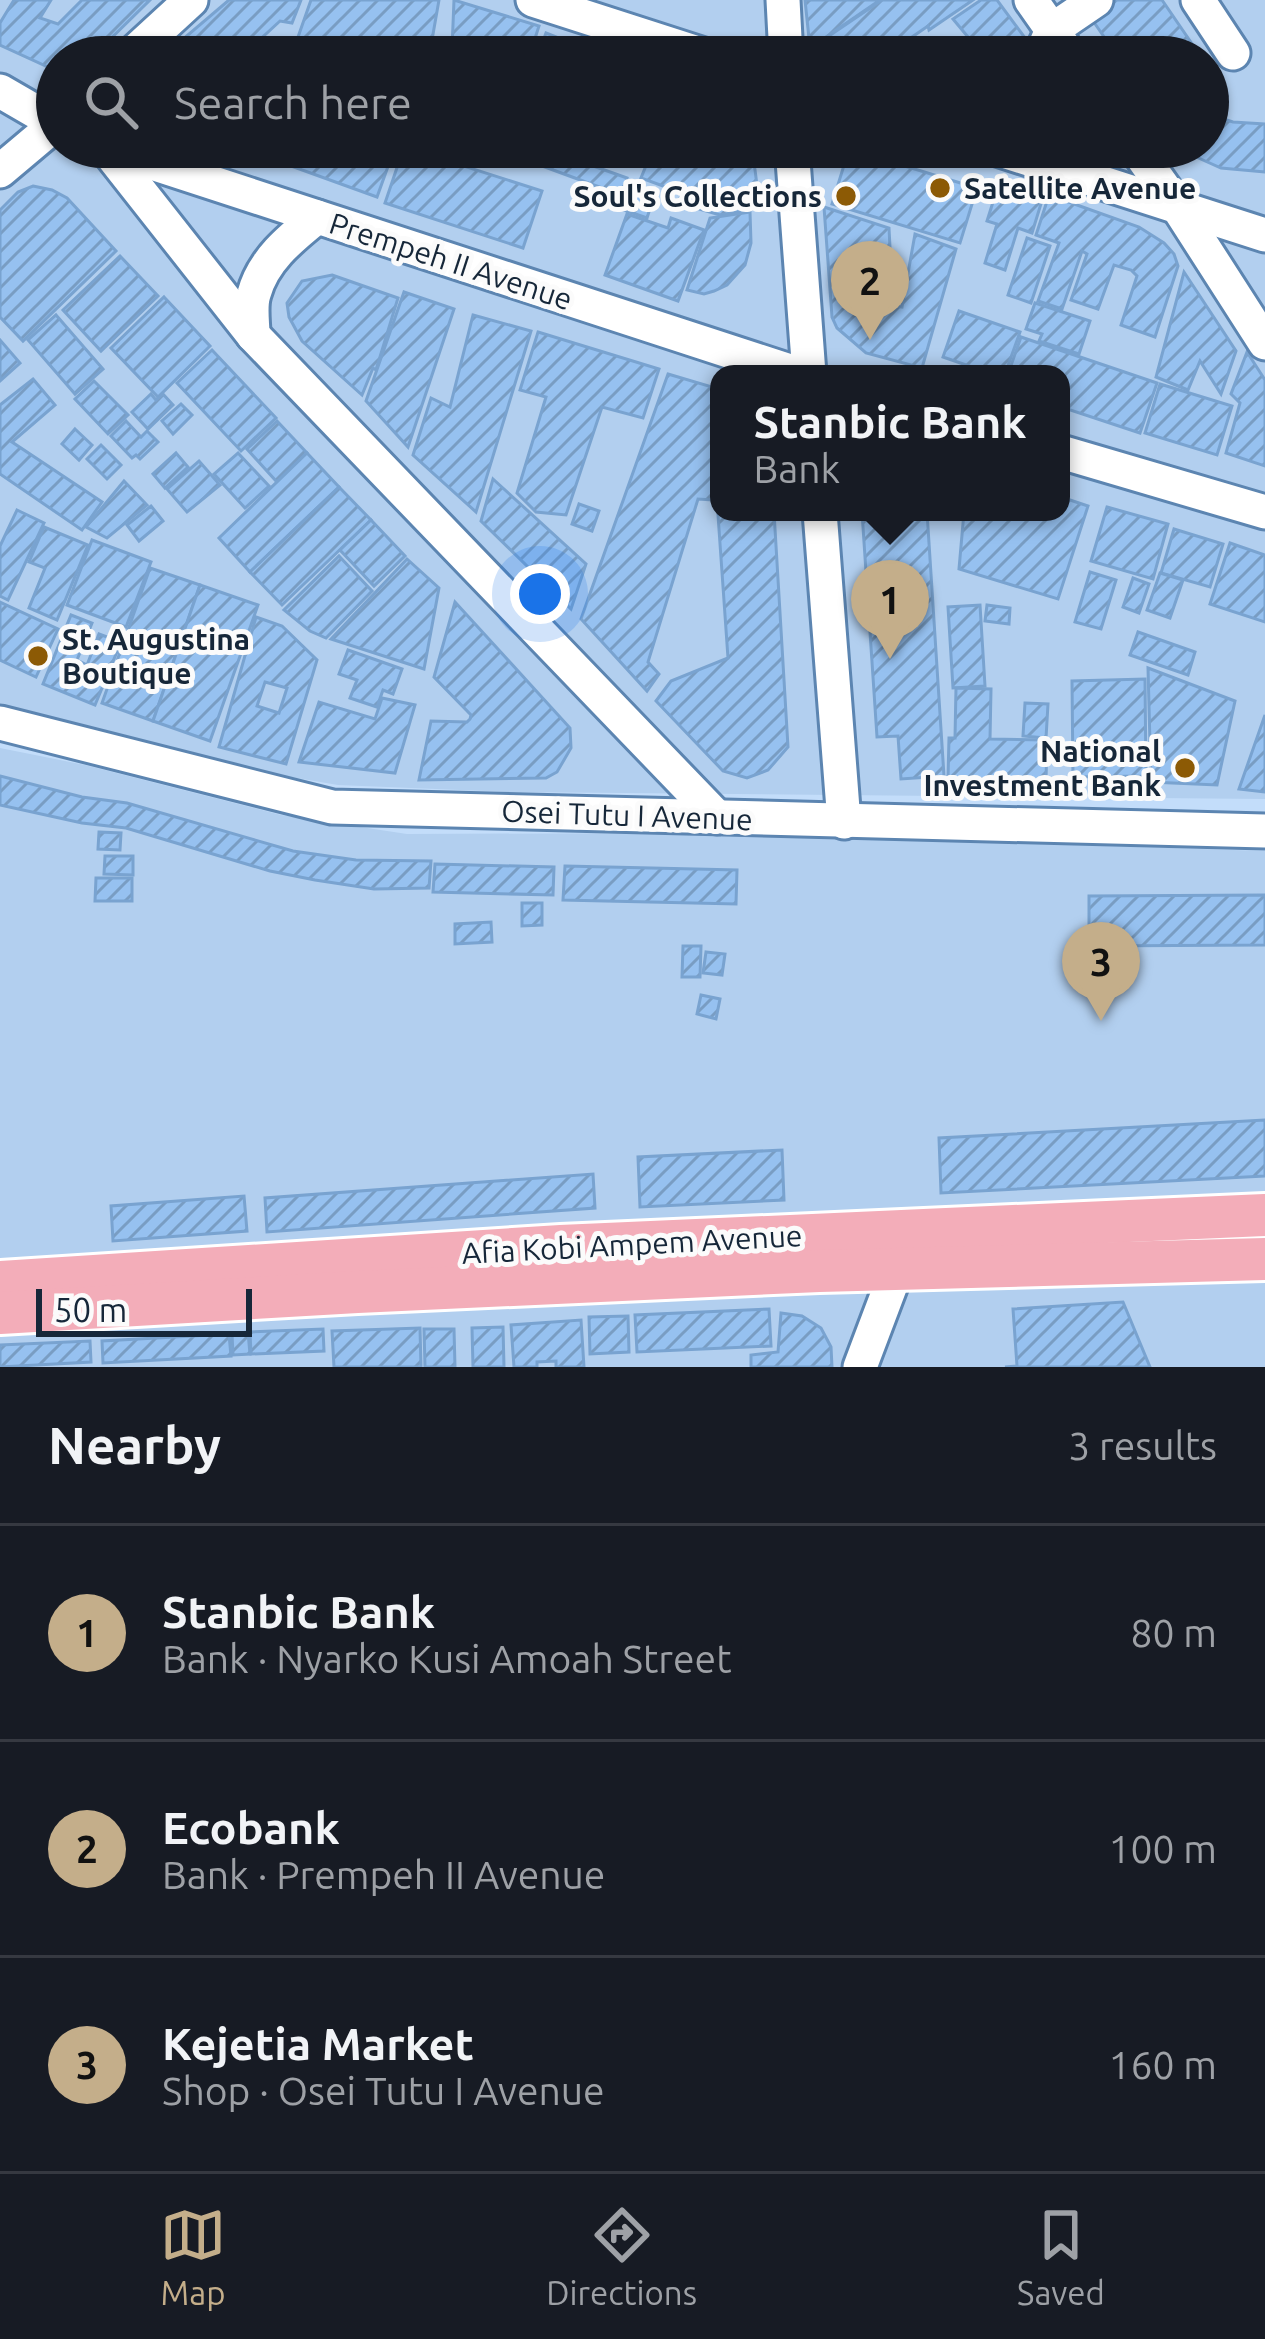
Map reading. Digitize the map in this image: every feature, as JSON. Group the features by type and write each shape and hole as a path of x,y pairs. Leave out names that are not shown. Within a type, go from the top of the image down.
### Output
{"main road":[{"name":"Afia Kobi Ampem Avenue","path":"0,1313 357,1292 899,1250 1265,1215"},
{"name":"Afia Kobi Ampem Avenue","path":"0,1282 562,1246 1265,1259"}],"street":[{"path":"152,36 191,0"},
{"path":"533,0 645,36"},
{"path":"783,0 785,36"},
{"path":"1031,0 1049,36"},
{"path":"1065,36 1096,0"},
{"path":"1198,0 1222,36"},
{"path":"1229,47 1233,53"},
{"path":"0,91 36,111"},
{"path":"0,171 36,141"},
{"path":"122,168 254,335 717,817"},
{"name":"Prempeh II Avenue","path":"168,168 771,365"},
{"path":"794,168 808,365"},
{"path":"1055,168 1265,236"},
{"path":"1150,168 1265,343"},
{"path":"254,335 253,296 267,267 282,245 317,218"},
{"path":"1070,455 1265,512"},
{"path":"821,521 844,822"},
{"name":"Osei Tutu I Avenue","path":"0,723 332,807 1265,831"},
{"path":"860,1367 899,1250"}],"shaded area":[{"path":"0,0 1265,0 1265,799 509,792 338,785 221,765 43,714 0,708"},
{"path":"0,748 281,815 407,834 680,833 1265,851 1265,1200 0,1265"},
{"path":"1265,1268 1265,1367 0,1367 0,1312"}],"building":[{"path":"14,0 51,0 40,18 58,24 82,0 150,0 113,36 36,36 36,62 0,45 0,23"},
{"path":"229,0 301,0 292,23 280,21 264,36 187,36"},
{"path":"311,0 439,0 433,36 298,36"},
{"path":"454,0 539,26 536,36 453,36"},
{"path":"805,0 880,0 828,36 809,36"},
{"path":"882,0 973,0 913,36 829,36"},
{"path":"981,0 997,0 1024,36 967,36 953,19"},
{"path":"1117,0 1162,0 1187,36 1103,36 1091,18"},
{"path":"1229,121 1265,124 1265,172 1221,168 1229,168"},
{"path":"297,168 387,168 377,197"},
{"path":"397,168 470,168 542,191 523,248 385,203"},
{"path":"548,168 599,168 627,178 621,195"},
{"path":"645,168 755,168 760,208 720,215 678,203 682,193 641,178"},
{"path":"843,168 911,168 977,188 960,243 832,204"},
{"path":"1000,180 1044,194 1032,233 1018,228 1005,270 985,263 997,224 987,221"},
{"path":"630,184 655,193 647,218 621,209"},
{"path":"33,186 67,198 116,251 23,341 0,317 0,210 18,192"},
{"path":"1049,195 1139,227 1174,254 1178,266 1155,337 1121,325 1137,276 1131,270 1114,265 1098,309 1071,300 1087,254 1082,251 1062,309 1038,301 1059,243 1036,235"},
{"path":"824,207 889,228 893,306 902,307 915,234 956,249 923,365 866,353 837,328 832,317"},
{"path":"750,212 751,243 745,265 727,285 714,291 687,290 710,218"},
{"path":"627,214 668,228 671,218 704,230 678,301 605,275"},
{"path":"1027,238 1050,246 1031,303 1008,295"},
{"path":"120,256 158,296 101,351 63,310"},
{"path":"1184,272 1236,351 1221,394 1200,361 1188,390 1156,377"},
{"path":"332,275 398,298 376,370 373,368 362,395 302,341 289,317 287,303 302,281"},
{"path":"404,292 454,309 408,447 366,401"},
{"path":"164,297 210,346 158,397 111,348"},
{"path":"1035,303 1090,321 1079,354 1039,341 1042,334 1026,329"},
{"path":"959,311 1020,332 1008,365 966,365 943,357"},
{"path":"56,315 103,369 75,394 28,340"},
{"path":"473,315 531,331 476,512 413,455 431,398 450,407"},
{"path":"538,332 659,369 643,418 602,407 566,515 536,512 517,493 546,397 520,390"},
{"path":"1021,337 1157,383 1140,433 1070,410 1070,365 1011,365"},
{"path":"0,340 20,363 0,381"},
{"path":"212,350 276,418 241,451 177,383"},
{"path":"1247,352 1265,380 1265,466 1226,453 1240,403 1231,394"},
{"path":"668,374 710,386 710,500 698,499 648,662 659,674 647,691 581,619"},
{"path":"33,379 55,405 12,442 102,502 82,530 0,474 0,405"},
{"path":"94,381 128,415 108,434 75,399"},
{"path":"1160,384 1232,406 1217,455 1145,433"},
{"path":"151,394 156,400 163,394 173,405 148,429 132,412"},
{"path":"181,404 192,415 173,434 162,421"},
{"path":"126,421 141,437 147,431 158,442 140,459 132,458 111,436"},
{"path":"277,421 307,453 277,482 247,449"},
{"path":"75,429 92,445 79,460 62,444"},
{"path":"101,445 121,465 107,479 87,459"},
{"path":"176,453 188,467 165,488 153,474"},
{"path":"238,453 269,486 245,508 214,474"},
{"path":"307,453 339,487 250,572 219,538"},
{"path":"199,461 220,485 187,512 167,489"},
{"path":"493,479 586,564 571,609 481,521"},
{"path":"124,481 147,505 107,538 86,527"},
{"path":"339,487 371,520 282,605 250,572"},
{"path":"1070,500 1088,506 1058,599 959,569 963,521 1070,521"},
{"path":"579,504 599,511 592,531 572,524"},
{"path":"151,506 163,521 139,541 127,525"},
{"path":"1107,507 1168,524 1153,579 1091,561"},
{"path":"17,510 44,523 8,600 0,596 0,546"},
{"path":"371,520 405,556 374,586 340,550"},
{"path":"718,521 775,521 788,747 768,770 747,778 723,771 656,701 671,681 728,658"},
{"path":"863,521 928,521 944,776 901,779 898,736 877,737"},
{"path":"44,527 88,545 57,620 29,608 45,568 29,562"},
{"path":"1174,529 1223,544 1210,587 1161,573"},
{"path":"92,540 151,562 126,627 67,605"},
{"path":"1230,543 1265,555 1265,622 1210,604"},
{"path":"339,556 372,591 326,638 284,610"},
{"path":"407,559 439,588 424,669 331,639"},
{"path":"150,568 200,585 153,721 102,703"},
{"path":"1090,572 1116,580 1101,629 1075,622"},
{"path":"1160,573 1183,580 1170,618 1147,610"},
{"path":"1133,578 1149,584 1139,613 1123,607"},
{"path":"200,585 258,605 210,741 153,721"},
{"path":"0,602 58,629 36,677 0,660"},
{"path":"455,602 570,728 571,748 557,772 546,778 419,780 431,721 467,722 471,715 434,677"},
{"path":"980,605 985,686 953,688 948,607"},
{"path":"987,605 1010,608 1009,624 985,621"},
{"path":"71,615 92,623 77,660 87,665 99,634 121,642 95,705 43,684"},
{"path":"256,617 282,626 317,660 286,764 219,747","holes":["265,682 287,688 279,713 257,706"]},
{"path":"1138,632 1195,652 1188,675 1130,655"},
{"path":"348,650 402,669 393,694 383,690 377,707 350,698 357,680 339,674"},
{"path":"1148,668 1235,701 1217,785 1151,782"},
{"path":"1145,679 1146,776 1073,777 1072,681"},
{"path":"956,688 991,689 990,739 1047,740 1046,780 948,778"},
{"path":"382,698 415,705 395,773 299,762 319,702 375,719"},
{"path":"1025,703 1048,704 1046,738 1023,736"},
{"path":"1265,715 1265,792 1239,789"},
{"path":"0,776 127,803 293,851 356,860 431,861 429,888 374,889 315,880 126,828 0,805"},
{"path":"99,832 121,833 120,850 98,849"},
{"path":"105,856 133,856 133,875 104,874"},
{"path":"435,864 554,867 553,895 433,892"},
{"path":"565,866 737,870 736,904 563,900"},
{"path":"96,878 132,878 132,901 95,901"},
{"path":"1265,895 1265,945 1089,946 1089,896"},
{"path":"522,903 542,903 542,925 522,926"},
{"path":"491,922 492,942 455,944 455,924"},
{"path":"683,946 701,946 700,977 682,977"},
{"path":"706,952 725,954 722,975 703,973"},
{"path":"701,995 720,999 716,1019 697,1014"},
{"path":"1265,1120 1265,1176 941,1193 939,1138"},
{"path":"782,1150 784,1200 640,1207 638,1157"},
{"path":"593,1174 595,1208 267,1232 265,1198"},
{"path":"244,1196 247,1231 113,1241 111,1206"},
{"path":"1123,1302 1150,1367 1005,1367 1017,1366 1013,1309"},
{"path":"769,1309 771,1346 637,1352 635,1315"},
{"path":"781,1313 802,1316 821,1328 831,1347 832,1367 751,1367 751,1355 778,1352"},
{"path":"628,1316 629,1352 590,1354 589,1317"},
{"path":"581,1320 584,1367 556,1367 556,1361 514,1367 511,1325"},
{"path":"503,1327 504,1367 473,1367 472,1328"},
{"path":"420,1328 421,1367 334,1367 332,1331"},
{"path":"323,1329 324,1351 251,1354 250,1332"},
{"path":"424,1329 454,1329 455,1367 425,1367"},
{"path":"248,1332 250,1354 233,1355 232,1334"},
{"path":"229,1334 231,1356 103,1363 102,1341"},
{"path":"90,1341 91,1362 0,1367 0,1345"}],"place":[{"name":"Satellite Avenue","path":"940,188"},
{"name":"Soul's Collections","path":"846,196"},
{"name":"Ecobank","path":"870,340"},
{"name":"St. Augustina Boutique","path":"38,656"},
{"name":"Stanbic Bank","path":"890,659"},
{"name":"National Investment Bank","path":"1185,768"},
{"name":"Kejetia Market","path":"1101,1021"}]}
